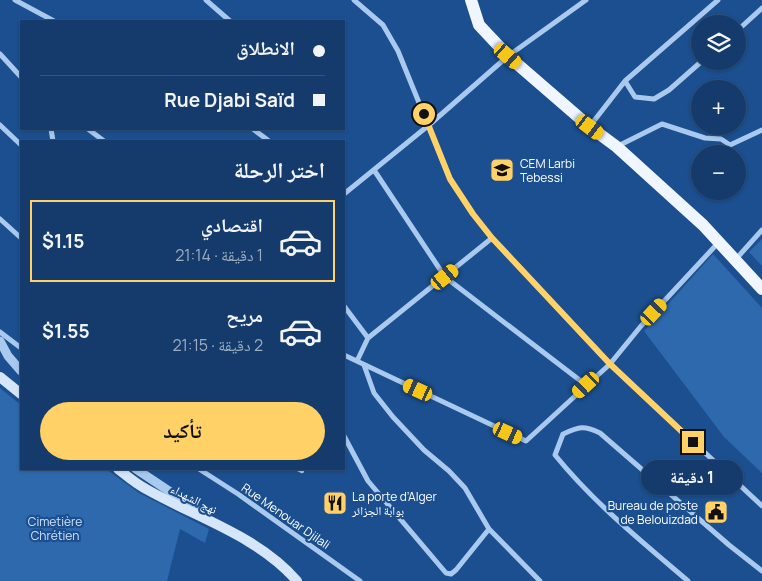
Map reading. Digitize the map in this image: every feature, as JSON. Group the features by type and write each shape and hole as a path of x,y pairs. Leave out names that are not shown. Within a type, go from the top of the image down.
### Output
{"main road":[{"path":"471,0 480,25 508,56 616,147 703,225 762,289"},
{"path":"0,377 20,393"},
{"name":"نهج الشهداء","path":"119,470 145,488 248,541 288,570 297,581"}],"street":[{"path":"15,0 52,20"},
{"path":"206,0 229,20"},
{"path":"354,0 383,25 398,51 450,179 473,214 492,238 610,364 762,506"},
{"path":"345,193 429,125 508,56 586,0"},
{"path":"590,127 625,82 718,0"},
{"path":"746,23 762,8"},
{"path":"0,54 20,76"},
{"path":"625,82 635,97 654,99 669,90 692,70"},
{"path":"616,147 662,124 705,138 721,139 730,145 762,130"},
{"path":"0,125 20,144"},
{"path":"89,130 103,140"},
{"path":"254,130 268,140"},
{"path":"374,170 445,277 586,385"},
{"path":"0,219 20,237"},
{"path":"735,260 762,230"},
{"path":"357,361 368,338 492,238"},
{"path":"345,355 526,441 610,364 641,326 718,242"},
{"path":"345,307 368,338"},
{"path":"0,332 20,347"},
{"path":"0,341 8,356 20,370"},
{"path":"364,365 374,393 393,417 424,450 449,471 465,488 489,529 540,581"},
{"path":"688,581 617,521 569,472 555,455 563,434 578,427 588,427 600,433 728,545 762,571"},
{"path":"345,438 368,481 446,573 450,574 456,570 489,529"},
{"path":"138,470 234,534"},
{"name":"Rue Menouar Djilali","path":"201,470 238,494 360,581"}],"green space":[{"path":"762,239 762,266 749,252"},
{"path":"713,254 762,308 762,473 724,437 644,331"},
{"name":"Cimetière Chrétien","path":"0,388 20,404 20,470 107,470 139,493 209,529 205,543 180,529 167,581 0,581"}],"place":[{"name":"CEM Larbi Tebessi","path":"502,170"},
{"name":"La porte d’Alger بوابة الجزائر","path":"335,503"},
{"name":"Bureau de poste de Belouizdad","path":"716,512"}],"route":[{"path":"424,114 450,179 473,214 492,238 610,364 693,442"}]}
